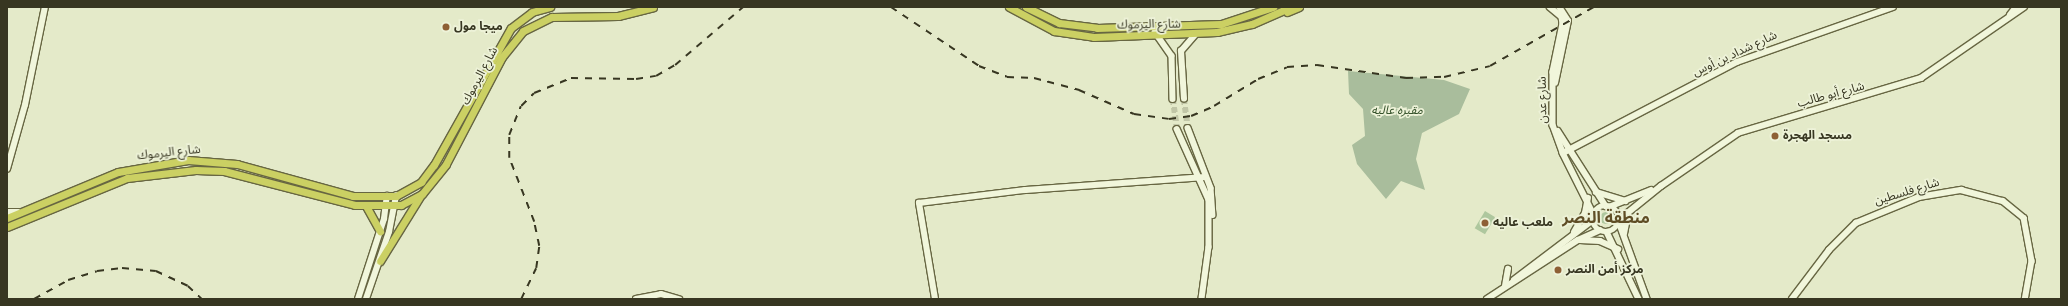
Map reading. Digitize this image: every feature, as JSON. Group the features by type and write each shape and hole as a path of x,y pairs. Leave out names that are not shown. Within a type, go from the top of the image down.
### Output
{"highway":[{"name":"شارع اليرموك","path":"7,218 118,172 188,160 237,164 353,196 396,196 421,182 434,165 511,28 532,12 550,7"},
{"name":"شارع اليرموك","path":"7,227 120,180 182,170 224,171 366,206 395,206 422,194 446,164 505,53 523,31 552,17 618,16 653,7"},
{"name":"شارع اليرموك","path":"1009,7 1040,26 1069,34 1156,35 1195,35 1235,29 1270,17 1291,7"},
{"name":"شارع اليرموك","path":"1026,7 1071,26 1154,27 1221,24 1273,7"},
{"path":"1270,17 1299,7"},
{"path":"380,262 422,194"},
{"path":"366,206 380,231"}],"street":[{"path":"7,169 25,105 45,7"},
{"name":"شارع عدن","path":"1550,7 1563,20 1551,98 1553,125 1588,197 1600,230"},
{"name":"شارع عدن","path":"1559,7 1568,21 1555,84 1554,113 1558,132 1567,154 1619,221"},
{"name":"شارع شداد بن أوس","path":"1567,154 1594,138 1754,55 1893,7"},
{"name":"شارع أبو طالب","path":"2004,21 2016,7"},
{"name":"شارع أبو طالب","path":"1607,232 1629,211 1661,186 1745,130 1876,94 1932,73 2024,7"},
{"path":"1154,27 1156,35 1172,56 1173,99"},
{"path":"1184,99 1180,51 1195,35"},
{"path":"1188,128 1214,208 1206,299"},
{"path":"1177,129 1205,179 1210,209 1202,299"},
{"path":"936,299 919,203 1025,190 1205,179"},
{"name":"شارع أبو طالب","path":"1594,217 1608,206 1626,201 1661,186"},
{"name":"شارع فلسطين","path":"1792,299 1829,250 1856,223 1919,197 1962,190 2003,201 2024,218 2032,261 2025,299"},
{"path":"1595,192 1626,201"},
{"path":"358,299 380,231 387,196"},
{"path":"366,299 380,262 395,206 396,196"},
{"path":"1573,234 1585,213 1588,197"},
{"path":"1624,243 1624,221 1629,211"},
{"path":"7,212 20,212"},
{"path":"1514,281 1594,217"},
{"path":"1619,221 1624,243 1647,299"},
{"path":"1487,299 1578,240 1600,230 1607,232 1618,249 1639,299"},
{"path":"1578,240 1600,241 1618,249"},
{"path":"1505,286 1508,269"},
{"path":"636,299 661,294 679,299"}],"green space":[{"name":"مقبره عاليه","path":"1348,71 1444,80 1470,89 1459,114 1422,133 1416,159 1425,190 1401,181 1386,199 1357,164 1352,145 1365,136 1363,109 1349,94"},
{"name":"ملعب عاليه","path":"1485,211 1495,217 1485,234 1475,228"},
{"path":"1608,212 1611,213 1611,223 1604,224 1601,223 1600,216 1601,213"}],"tunnel":[{"path":"1173,99 1177,129"},
{"path":"1184,99 1188,128"}],"railway":[{"path":"521,299 536,268 539,246 534,222 509,158 509,135 521,106 534,93 571,78 636,79 656,76 675,65 743,7"},
{"path":"891,7 979,66 1007,77 1034,78 1079,90 1134,114 1169,119 1191,116 1214,106 1258,79 1287,67 1317,65 1406,78 1444,77 1490,66 1594,7"},
{"path":"34,299 68,280 97,271 122,268 156,271 188,286 202,299"}],"place":[{"name":"ميجا مول","path":"446,27"},
{"name":"مسجد الهجرة","path":"1775,136"},
{"name":"ملعب عاليه","path":"1485,223"},
{"name":"مركز أمن النصر","path":"1558,270"}],"district":[{"name":"منطقة النصر","path":"1606,218"}]}
